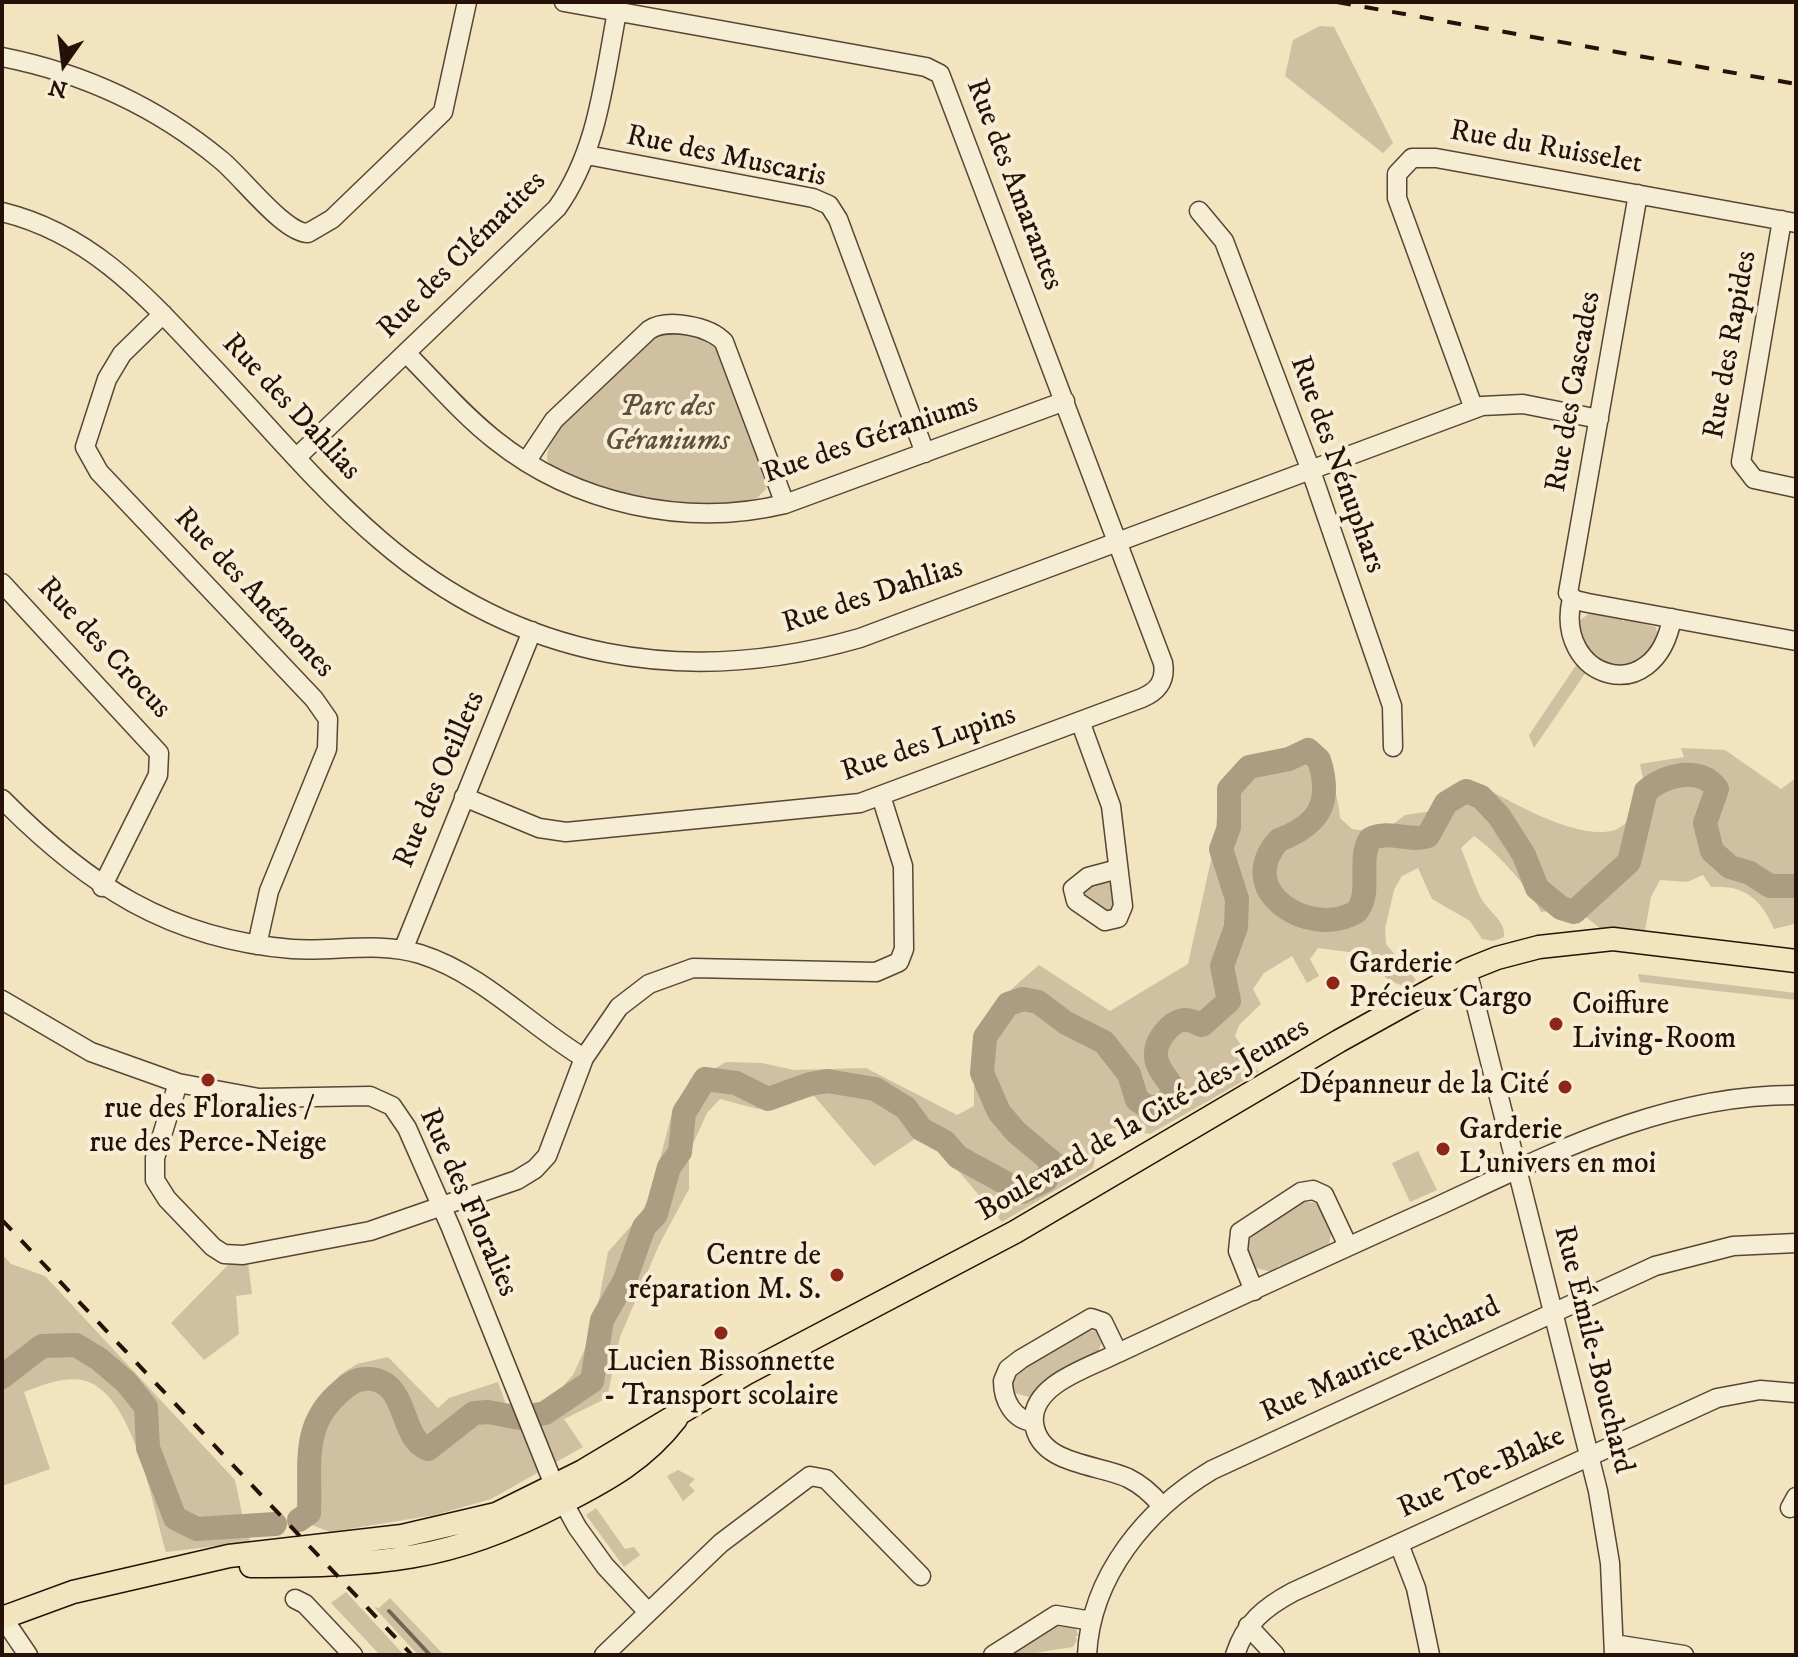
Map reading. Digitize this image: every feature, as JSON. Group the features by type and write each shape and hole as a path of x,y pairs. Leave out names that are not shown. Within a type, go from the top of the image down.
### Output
{"main road":[{"name":"Boulevard de la Cité-des-Jeunes","path":"2,1618 73,1592 158,1573 232,1566 357,1565 412,1558 504,1533 558,1494 649,1440 682,1412 745,1374 1015,1232 1467,970 1528,950 1593,939 1644,940 1796,961"}],"street":[{"path":"2,57 71,75 155,113 230,167 293,230 308,233 332,219 438,118 449,94 467,2"},
{"name":"Rue des Amarantes","path":"564,2 926,67 940,74 1117,541"},
{"name":"Rue des Clématites","path":"297,457 544,224 574,183 587,155 617,12"},
{"name":"Rue des Muscaris","path":"587,155 813,198 829,205 838,219 925,453"},
{"name":"Rue du Ruisselet","path":"1474,409 1397,198 1395,181 1399,169 1412,158 1423,156 1789,222"},
{"name":"Rue des Cascades","path":"1638,194 1568,587 1572,598 1569,623 1579,652 1591,665 1612,675 1639,672 1653,662 1667,637 1672,618"},
{"name":"Rue des Nénuphars","path":"1199,211 1224,241 1310,468 1392,706 1393,747"},
{"name":"Rue des Dahlias","path":"2,212 42,224 84,245 121,273 364,527 418,571 476,606 532,631 606,653 671,663 721,664 792,655 878,632 1474,409 1523,404 1599,419"},
{"name":"Rue des Rapides","path":"1789,222 1740,456 1742,468 1754,479 1796,488"},
{"name":"Rue des Anémones","path":"163,314 111,369 86,439 87,453 99,472 314,699 329,725 324,756 269,891 257,945"},
{"path":"526,462 558,415 655,326 672,325 708,331 724,342 785,504"},
{"name":"Rue des Géraniums","path":"407,354 475,424 526,462 578,489 648,508 732,512 785,504 1065,401"},
{"name":"Rue des Lupins","path":"464,797 539,828 566,832 837,806 881,796 1150,695 1159,687 1163,663 1117,541"},
{"name":"Rue des Crocus","path":"2,583 159,753 158,775 102,887"},
{"path":"1572,598 1796,641"},
{"name":"Rue des Oeillets","path":"403,950 532,631"},
{"path":"1080,721 1111,806 1118,869"},
{"path":"178,1083 155,1158 154,1176 167,1199 220,1252 243,1255 359,1234 517,1180 540,1165 550,1150 584,1058 627,998 681,970 773,968 876,972 895,965 904,949 904,876 899,847 881,796"},
{"path":"2,799 53,850 102,887 174,923 257,945 296,949 403,950 461,971 584,1058"},
{"name":"Rue Émile-Bouchard","path":"1467,970 1589,1455 1610,1563 1614,1650"},
{"name":"Rue des Floralies","path":"2,1000 91,1052 178,1083 259,1098 370,1096 384,1100 402,1120 441,1207 558,1494 605,1566 648,1612"},
{"path":"1161,1505 1128,1478 1053,1452 1040,1441 1034,1422 1037,1403 1049,1390 1118,1353 1608,1129 1658,1113 1730,1099 1796,1095"},
{"path":"1254,1291 1238,1251 1240,1232 1301,1192 1313,1190 1324,1195 1348,1246"},
{"name":"Rue Maurice-Richard","path":"1087,1655 1092,1621 1119,1558 1161,1505 1212,1470 1553,1310 1688,1256 1751,1243 1796,1243"},
{"path":"1034,1422 1020,1418 1006,1399 1003,1381 1014,1364 1091,1318 1103,1322 1118,1353"},
{"name":"Rue Toe-Blake","path":"1235,1655 1248,1626 1279,1599 1717,1398 1760,1390 1796,1393"},
{"path":"604,1655 721,1543 810,1476 826,1479 921,1576"},
{"path":"1399,1544 1416,1588 1430,1655"},
{"path":"295,1599 305,1604 353,1655"},
{"path":"993,1655 1056,1615 1092,1621"},
{"path":"2,1618 28,1655"},
{"path":"1248,1626 1275,1655"},
{"path":"1614,1650 1684,1655"}],"green space":[{"path":"1320,26 1334,27 1393,143 1383,153 1285,76 1293,40"},
{"name":"Parc des Géraniums","path":"668,332 710,340 718,349 767,480 766,489 757,498 709,504 648,500 590,485 566,475 548,462 549,449 571,415 655,337"},
{"path":"1591,612 1656,627 1658,638 1644,656 1631,664 1610,664 1600,659 1585,643 1579,621"},
{"path":"1577,664 1586,672 1534,748 1529,735"},
{"path":"1305,746 1324,757 1340,818 1352,829 1382,833 1405,815 1438,810 1452,789 1473,781 1522,808 1562,825 1599,832 1615,830 1629,819 1646,792 1640,764 1684,757 1681,748 1725,750 1781,789 1796,778 1796,920 1794,924 1774,929 1764,910 1750,896 1733,888 1711,887 1703,875 1687,882 1660,880 1651,897 1644,936 1607,934 1582,914 1560,910 1541,912 1512,871 1474,836 1461,848 1478,892 1502,926 1504,937 1493,941 1482,939 1470,921 1432,899 1418,868 1402,876 1394,890 1385,929 1386,944 1416,980 1406,987 1388,980 1364,954 1318,948 1310,959 1319,976 1307,983 1292,956 1264,973 1253,989 1261,1004 1239,1025 1235,1036 1259,1072 1150,1134 1112,1128 1100,1138 1093,1168 1002,1222 931,1139 919,1136 874,1166 814,1096 758,1109 720,1099 707,1113 693,1144 689,1155 689,1189 659,1245 620,1337 607,1398 564,1419 583,1447 491,1499 435,1515 330,1532 312,1525 299,1495 308,1421 327,1389 340,1375 357,1364 388,1357 438,1408 449,1398 498,1382 508,1410 515,1417 556,1394 573,1375 593,1331 608,1252 639,1217 651,1194 674,1105 691,1082 726,1062 762,1063 794,1070 866,1068 957,1115 974,1106 976,1058 984,1025 992,1011 1039,965 1110,1011 1188,964 1215,842 1218,801 1226,777 1237,763 1252,756 1273,755"},
{"path":"1105,880 1111,884 1114,907 1109,912 1083,895 1087,886"},
{"path":"1638,974 1796,993 1796,1000 1640,982"},
{"path":"1418,1151 1437,1190 1410,1202 1392,1163"},
{"path":"1305,1201 1319,1204 1332,1229 1329,1244 1282,1267 1280,1265 1272,1272 1256,1268 1246,1248 1247,1238"},
{"path":"2,1254 11,1264 45,1276 235,1480 242,1513 237,1534 249,1537 250,1542 166,1552 149,1486 132,1437 110,1398 87,1381 69,1379 24,1392 50,1469 2,1486"},
{"path":"248,1263 252,1294 236,1296 239,1334 204,1360 171,1323 228,1265"},
{"path":"1087,1330 1096,1331 1103,1339 1098,1352 1055,1375 1029,1397 1015,1393 1012,1383 1016,1373"},
{"path":"678,1470 695,1479 689,1485 695,1491 683,1501 667,1476"},
{"path":"596,1508 625,1549 634,1547 640,1555 624,1567 586,1515"},
{"path":"346,1592 404,1655 380,1655 331,1603"},
{"path":"390,1598 444,1655 418,1655 374,1607 379,1608"},
{"path":"1058,1624 1076,1628 1078,1636 1075,1636 1077,1640 1073,1647 1006,1655"}],"waterway":[{"path":"299,1520 309,1513 309,1458 315,1427 334,1398 355,1381 376,1380 386,1384 396,1395 415,1438 428,1449 474,1413 488,1412 520,1418 545,1413 592,1381 602,1320 625,1280 644,1227 656,1214 669,1167 680,1152 684,1113 705,1079 736,1083 768,1099 827,1081 875,1089 906,1108 921,1129 945,1142 958,1157 1022,1192 1046,1180 1053,1163 1016,1132 999,1112 982,1073 985,1037 1008,1004 1023,999 1038,1002 1066,1023 1104,1042 1129,1074 1137,1100 1150,1108 1165,1106 1174,1090 1157,1060 1156,1050 1161,1038 1168,1028 1183,1020 1202,1025 1229,1001 1222,966 1236,927 1237,899 1221,849 1229,827 1229,789 1249,767 1289,759 1308,750 1319,760 1324,789 1319,811 1304,827 1279,840 1267,859 1265,877 1271,893 1283,906 1299,915 1338,919 1356,912 1364,896 1365,857 1370,839 1385,835 1428,836 1446,803 1466,791 1481,797 1499,816 1524,855 1537,888 1561,908 1574,912 1629,862 1646,791 1663,781 1683,775 1702,777 1717,789 1705,823 1712,851 1730,867 1750,873 1770,886 1796,886"},
{"path":"2,1377 42,1346 76,1345 99,1359 126,1382 146,1407 148,1448 175,1518 197,1529 275,1524"},
{"path":"389,1611 430,1655"}],"railway":[{"path":"1337,2 1796,84"},
{"path":"2,1220 412,1655"}],"place":[{"name":"Garderie Précieux Cargo","path":"1333,983"},
{"name":"Coiffure Living-Room","path":"1556,1024"},
{"name":"rue des Floralies / rue des Perce-Neige","path":"208,1080"},
{"name":"Dépanneur de la Cité","path":"1565,1087"},
{"name":"Garderie L'univers en moi","path":"1443,1149"},
{"name":"Centre de réparation M. S.","path":"837,1275"},
{"name":"Lucien Bissonnette - Transport scolaire","path":"721,1333"}]}
